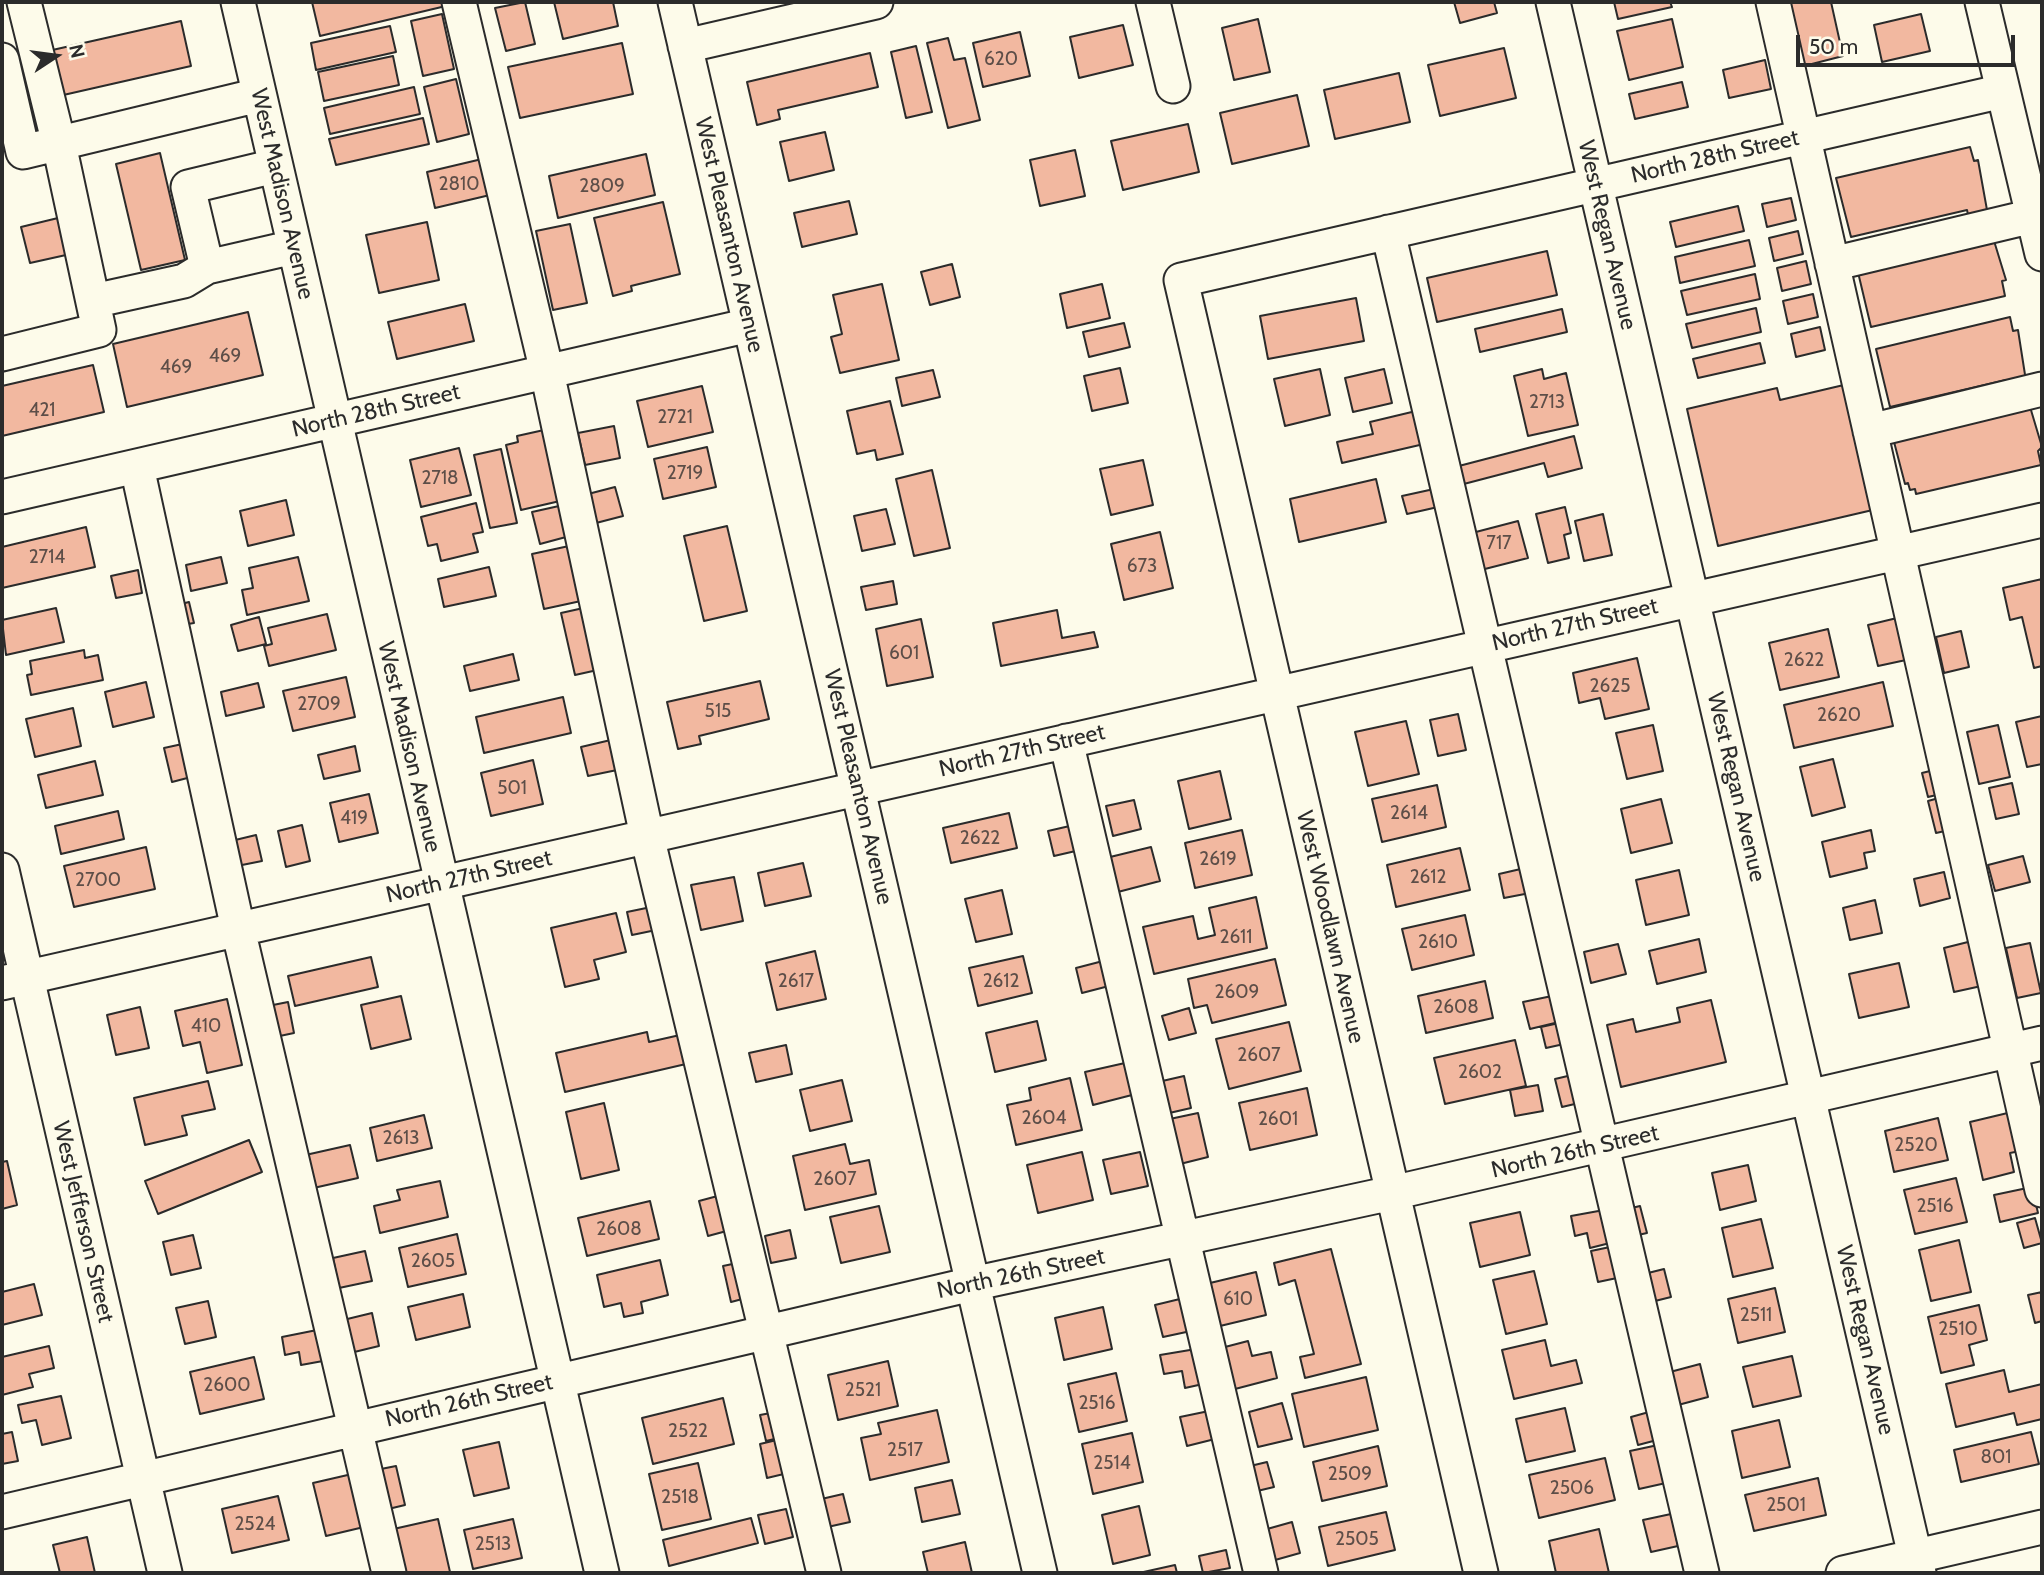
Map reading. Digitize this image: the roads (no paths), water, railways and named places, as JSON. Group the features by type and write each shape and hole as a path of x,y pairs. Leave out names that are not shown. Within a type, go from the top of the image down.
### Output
{"street":[{"path":"2,354 99,330 59,144 24,2"},
{"name":"West Madison Avenue","path":"238,2 602,1573"},
{"path":"459,2 547,372 647,836 824,1573"},
{"name":"West Pleasanton Avenue","path":"675,2 1040,1573"},
{"path":"685,46 876,2"},
{"path":"1153,2 1173,86"},
{"name":"West Regan Avenue","path":"1553,2 1917,1565"},
{"path":"1773,2 2042,1190"},
{"path":"1982,2 2042,254"},
{"path":"2,60 23,152 259,96"},
{"name":"North 28th Street","path":"1181,279 2003,91"},
{"path":"207,267 188,187 275,166"},
{"path":"1832,264 2033,216"},
{"path":"1388,232 1702,1573"},
{"path":"93,301 184,281 207,267 294,247"},
{"name":"West Woodlawn Avenue","path":"1181,279 1481,1573"},
{"name":"North 28th Street","path":"2,497 750,325"},
{"path":"1870,431 2042,389"},
{"path":"137,467 238,929 389,1573"},
{"name":"North 27th Street","path":"14,980 2042,520"},
{"path":"1066,741 1185,1238 1261,1573"},
{"name":"West Jefferson Street","path":"2,870 14,980 165,1573"},
{"name":"North 26th Street","path":"2,1512 972,1284 1392,1194 2042,1043"},
{"path":"1843,1573 1917,1565 2042,1527"}]}
